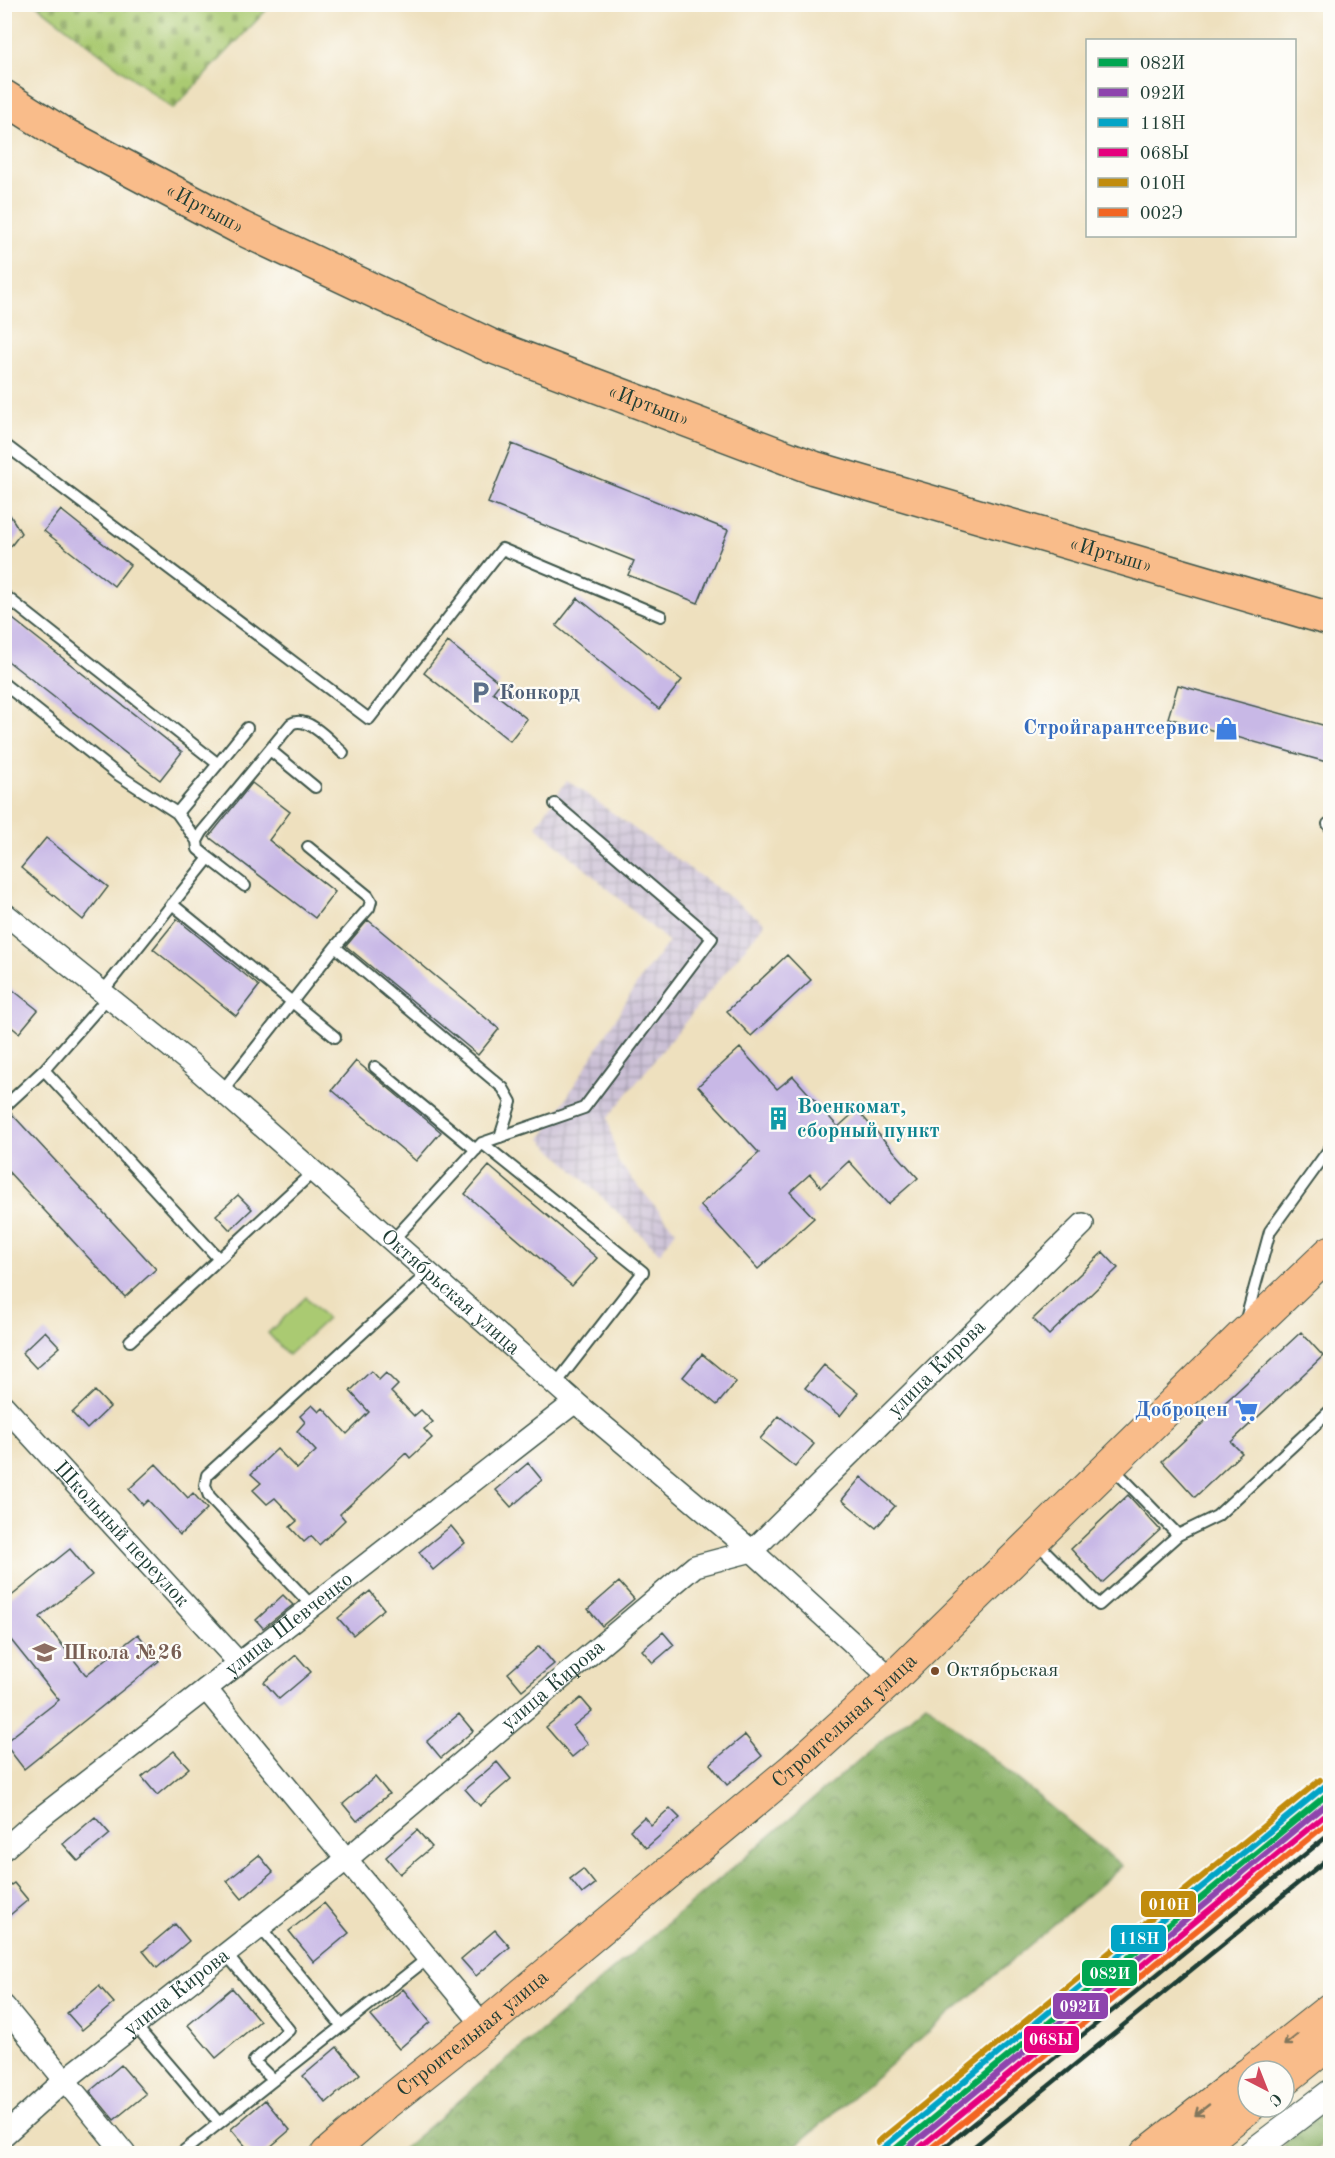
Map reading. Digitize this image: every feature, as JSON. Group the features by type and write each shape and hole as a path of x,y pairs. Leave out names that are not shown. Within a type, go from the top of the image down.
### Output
{"highway":[{"name":"«Иртыш»","path":"4,98 61,133 241,228 491,346 814,468 1330,619"}],"main road":[{"name":"Строительная улица","path":"327,2154 793,1769 892,1678 1241,1336 1327,1262"},
{"path":"1267,2059 1330,2009"},
{"path":"1296,2070 1330,2043"},
{"path":"1146,2154 1236,2083"},
{"path":"1190,2154 1236,2117"}],"street":[{"name":"Октябрьская улица","path":"4,913 106,993 222,1091 555,1385 752,1551 892,1678"},
{"name":"улица Кирова","path":"4,2134 65,2080 347,1859 694,1566 752,1551 1083,1224"},
{"name":"улица Шевченко","path":"4,1849 36,1821 575,1402"},
{"name":"Школьный переулок","path":"4,1406 239,1664"},
{"path":"207,1689 484,2026"},
{"path":"4,2006 125,2154"},
{"path":"1250,2154 1330,2093"}],"lane":[{"path":"4,444 369,719 502,549 661,615"},
{"path":"4,595 218,764"},
{"path":"4,684 117,774 177,813 196,841 198,849 245,886"},
{"path":"196,841 291,724 297,720 306,722 343,753"},
{"path":"177,813 247,728"},
{"path":"270,750 315,787"},
{"path":"392,1241 479,1146 584,1108 712,938 555,804"},
{"path":"222,1091 335,947 369,908 371,901 368,896 308,847"},
{"path":"4,1107 44,1070 209,858"},
{"path":"172,904 335,1037"},
{"path":"335,947 502,1088 511,1102 500,1137"},
{"path":"375,1067 643,1272 555,1385"},
{"path":"44,1070 219,1259"},
{"path":"1241,1336 1270,1231 1330,1148"},
{"path":"130,1341 313,1172"},
{"path":"312,1606 209,1496 205,1485 207,1475 428,1273"},
{"path":"1034,1540 1099,1605 1178,1535 1217,1516 1330,1411"},
{"path":"1111,1465 1178,1535"},
{"path":"260,1928 342,2026"},
{"path":"226,1954 289,2030 254,2061 273,2080"},
{"path":"180,2154 428,1958"},
{"path":"135,2025 219,2122"}],"shaded area":[{"path":"567,780 765,923 608,1118 618,1162 676,1231 660,1253 541,1139 642,976 669,942 536,826"}],"green space":[{"path":"37,5 271,5 173,109"},
{"path":"306,1297 327,1319 288,1355 268,1333"},
{"path":"926,1703 1122,1866 787,2153 398,2153"},
{"path":"1330,2108 1330,2137 1313,2153 1279,2154 1287,2140"}],"building":[{"path":"512,444 728,530 698,603 628,575 634,561 488,503"},
{"path":"4,505 21,533 4,555"},
{"path":"61,510 130,565 114,586 44,531"},
{"path":"578,598 682,680 659,709 556,626"},
{"path":"4,612 182,752 160,780 4,658"},
{"path":"448,642 500,683 493,692 527,719 510,741 424,673"},
{"path":"1178,685 1330,727 1330,763 1168,718"},
{"path":"252,783 290,812 269,840 335,892 315,918 209,837"},
{"path":"46,838 108,887 83,920 21,868"},
{"path":"177,919 259,986 236,1016 153,949"},
{"path":"368,920 499,1029 478,1055 346,946"},
{"path":"787,955 811,980 751,1036 727,1011"},
{"path":"4,983 38,1010 19,1033 4,1021"},
{"name":"Военкомат, сборный пункт","path":"740,1048 777,1089 793,1076 838,1127 857,1110 918,1178 888,1204 849,1161 821,1187 810,1174 790,1192 814,1218 758,1269 700,1205 759,1153 698,1086"},
{"path":"356,1061 441,1132 416,1161 332,1090"},
{"path":"10,1112 156,1269 125,1297 4,1167 4,1114"},
{"path":"489,1166 597,1258 572,1286 465,1194"},
{"path":"238,1195 252,1209 230,1230 216,1215"},
{"path":"1103,1252 1118,1268 1049,1335 1033,1319"},
{"path":"45,1331 60,1347 36,1368 22,1353"},
{"path":"1301,1332 1323,1356 1231,1442 1242,1453 1195,1497 1162,1461"},
{"path":"702,1354 736,1382 717,1405 683,1377"},
{"path":"824,1365 858,1393 840,1416 805,1388"},
{"path":"371,1371 379,1380 386,1373 398,1385 391,1392 414,1416 421,1410 433,1422 424,1429 432,1438 410,1458 406,1453 340,1514 345,1520 319,1545 311,1536 304,1542 290,1527 297,1521 275,1498 267,1504 253,1490 261,1483 251,1474 277,1449 297,1469 316,1451 297,1431 305,1422 300,1416 312,1405 319,1412 323,1408 347,1434 369,1412 350,1391"},
{"path":"95,1391 110,1407 87,1429 72,1413"},
{"path":"779,1416 814,1444 795,1467 760,1439"},
{"path":"528,1463 542,1480 511,1507 496,1490"},
{"path":"156,1464 188,1498 193,1493 207,1509 180,1535 148,1500 143,1505 129,1489"},
{"path":"861,1477 895,1506 876,1528 842,1500"},
{"path":"1128,1495 1160,1530 1102,1583 1071,1549"},
{"path":"451,1526 465,1543 433,1570 419,1552"},
{"name":"Школа №26","path":"70,1549 92,1575 40,1617 86,1675 138,1634 159,1661 24,1769 4,1743 59,1700 11,1640 4,1646 4,1602"},
{"path":"619,1582 634,1599 602,1626 588,1609"},
{"path":"370,1591 384,1609 353,1635 338,1618"},
{"path":"283,1595 293,1605 263,1628 256,1620"},
{"path":"663,1632 674,1645 653,1663 642,1650"},
{"path":"539,1646 554,1664 522,1690 508,1673"},
{"path":"296,1655 311,1672 279,1699 264,1682"},
{"path":"581,1698 592,1711 573,1726 588,1744 572,1757 546,1727"},
{"path":"459,1714 473,1731 441,1758 427,1741"},
{"path":"745,1735 762,1756 727,1785 710,1764"},
{"path":"174,1751 189,1768 157,1795 142,1777"},
{"path":"497,1762 511,1779 480,1806 465,1789"},
{"path":"375,1777 389,1794 357,1821 343,1804"},
{"path":"670,1808 680,1818 646,1848 630,1830 644,1817 651,1825"},
{"path":"95,1817 110,1834 78,1861 63,1844"},
{"path":"417,1830 432,1847 400,1874 386,1857"},
{"path":"259,1855 273,1872 242,1899 227,1881"},
{"path":"583,1869 595,1884 582,1894 570,1879"},
{"path":"14,1883 28,1900 4,1920 4,1890"},
{"path":"324,1903 349,1933 314,1962 289,1931"},
{"path":"175,1924 189,1941 157,1968 143,1951"},
{"path":"495,1930 510,1947 476,1976 461,1959"},
{"path":"99,1986 114,2003 82,2030 67,2013"},
{"path":"232,1988 260,2021 216,2058 188,2025"},
{"path":"403,1989 430,2022 399,2049 371,2016"},
{"path":"337,2047 360,2074 326,2103 303,2076"},
{"path":"121,2065 146,2094 114,2120 90,2091"},
{"path":"265,2100 290,2130 262,2154 252,2154 231,2129"}],"railway":[{"path":"936,2154 1330,1834"},
{"path":"965,2154 1330,1857"}],"transit line":[{"name":"010Н","path":"878,2142 1320,1780"},
{"name":"118Н","path":"883,2148 1325,1786"},
{"name":"082И","path":"889,2154 1330,1792"},
{"name":"092И","path":"900,2154 1330,1801"},
{"name":"068Ы","path":"912,2154 1330,1811"},
{"name":"002Э","path":"924,2154 1330,1821"}],"place":[{"name":"Конкорд","path":"481,693"},
{"name":"Стройгарантсервис","path":"1227,728"},
{"name":"Военкомат, сборный пункт","path":"779,1119"},
{"name":"Доброцен","path":"1246,1410"},
{"name":"Школа №26","path":"45,1653"},
{"name":"Октябрьская","path":"935,1671"}]}
